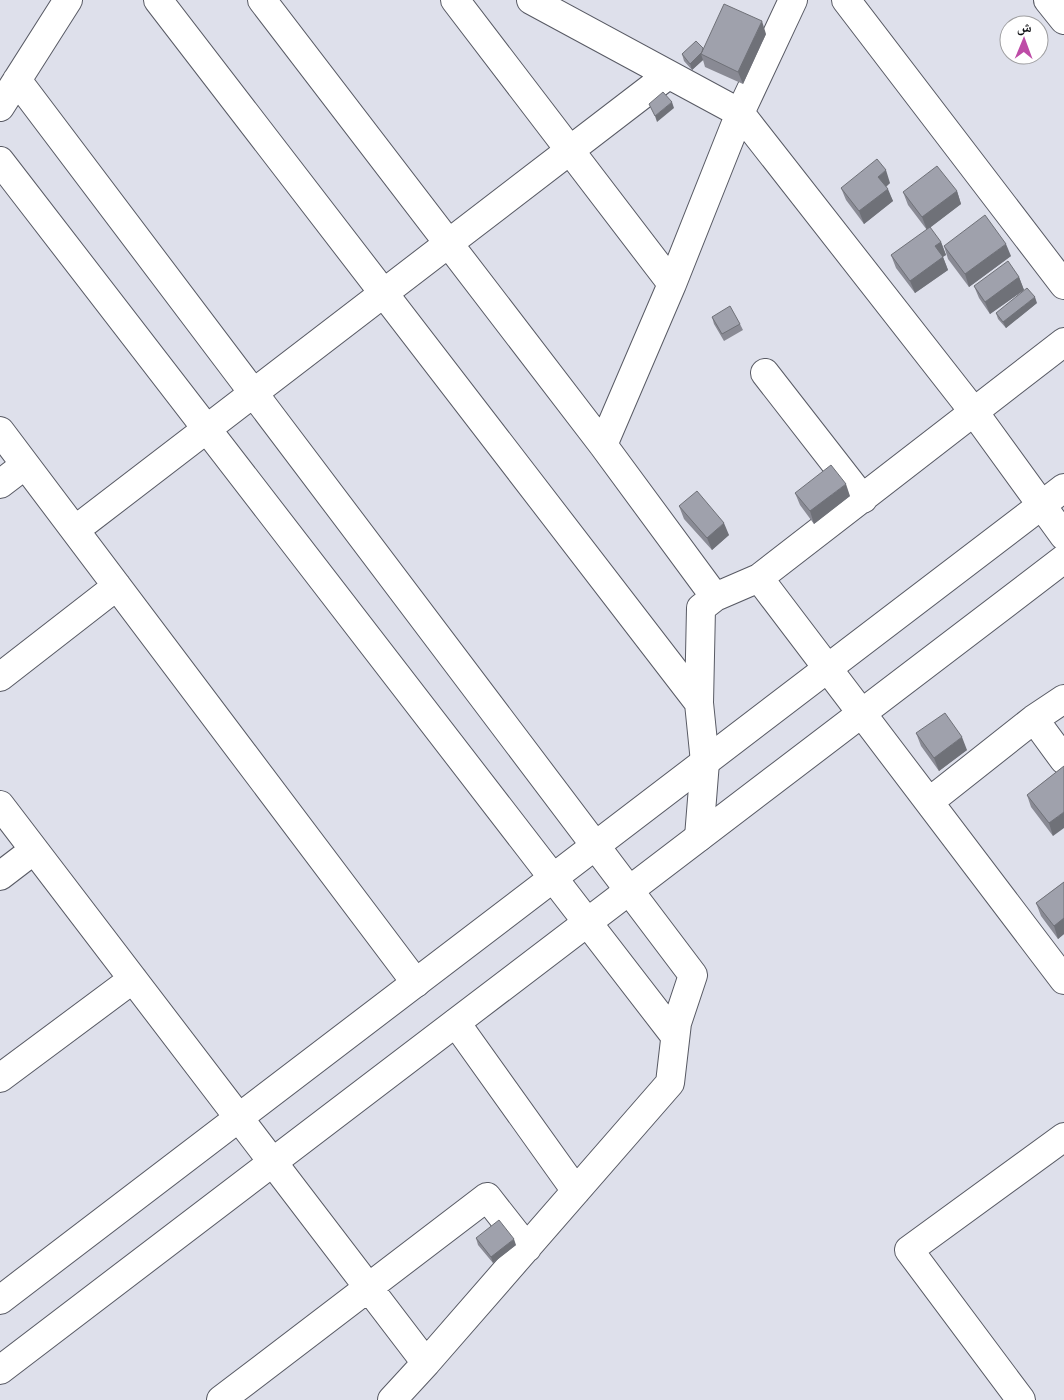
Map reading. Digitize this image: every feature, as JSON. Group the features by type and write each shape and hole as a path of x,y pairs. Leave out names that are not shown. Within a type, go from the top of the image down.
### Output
{"street":[{"path":"0,107 68,0"},
{"path":"158,0 699,702"},
{"path":"262,0 603,445 715,597"},
{"path":"455,0 672,284"},
{"path":"531,0 740,113 974,412 1064,536"},
{"path":"603,445 672,284 740,113 793,0"},
{"path":"846,0 1064,285"},
{"path":"1048,0 1064,20"},
{"path":"74,530 668,75"},
{"path":"17,80 693,976 677,1023 670,1084 392,1400"},
{"path":"0,161 675,1036"},
{"path":"700,837 705,762 699,702 702,608 715,597 759,578 1064,342"},
{"path":"765,373 863,499"},
{"path":"0,431 416,983"},
{"path":"0,484 25,465"},
{"path":"0,1300 1064,488"},
{"path":"0,1370 1064,560"},
{"path":"759,578 1064,980"},
{"path":"0,677 117,586"},
{"path":"929,802 1034,719 1064,699"},
{"path":"1034,719 1064,760"},
{"path":"0,805 426,1363"},
{"path":"0,876 34,850"},
{"path":"0,1078 133,979"},
{"path":"456,1023 576,1191"},
{"path":"1021,1400 909,1250 1064,1136"},
{"path":"221,1400 487,1197 527,1248"}],"building":[{"path":"724,4 762,21 738,72 701,54"},
{"path":"696,41 703,48 702,52 690,64 682,54"},
{"path":"663,92 672,102 655,116 649,104"},
{"path":"877,159 886,170 878,177 888,189 859,211 841,188"},
{"path":"937,166 957,191 922,217 903,192"},
{"path":"985,215 1006,244 965,274 944,246"},
{"path":"930,227 941,242 935,246 943,257 910,281 891,255"},
{"path":"1008,261 1019,277 985,302 974,286"},
{"path":"1027,288 1035,297 1003,322 996,313"},
{"path":"730,306 740,324 722,334 712,317"},
{"path":"831,465 846,484 810,511 795,493"},
{"path":"697,491 724,523 707,538 679,506"},
{"path":"945,713 962,737 934,758 916,733"},
{"path":"1064,766 1064,812 1049,823 1027,795"},
{"path":"1064,882 1064,918 1054,926 1036,903"},
{"path":"499,1220 514,1239 491,1257 476,1238"}]}
